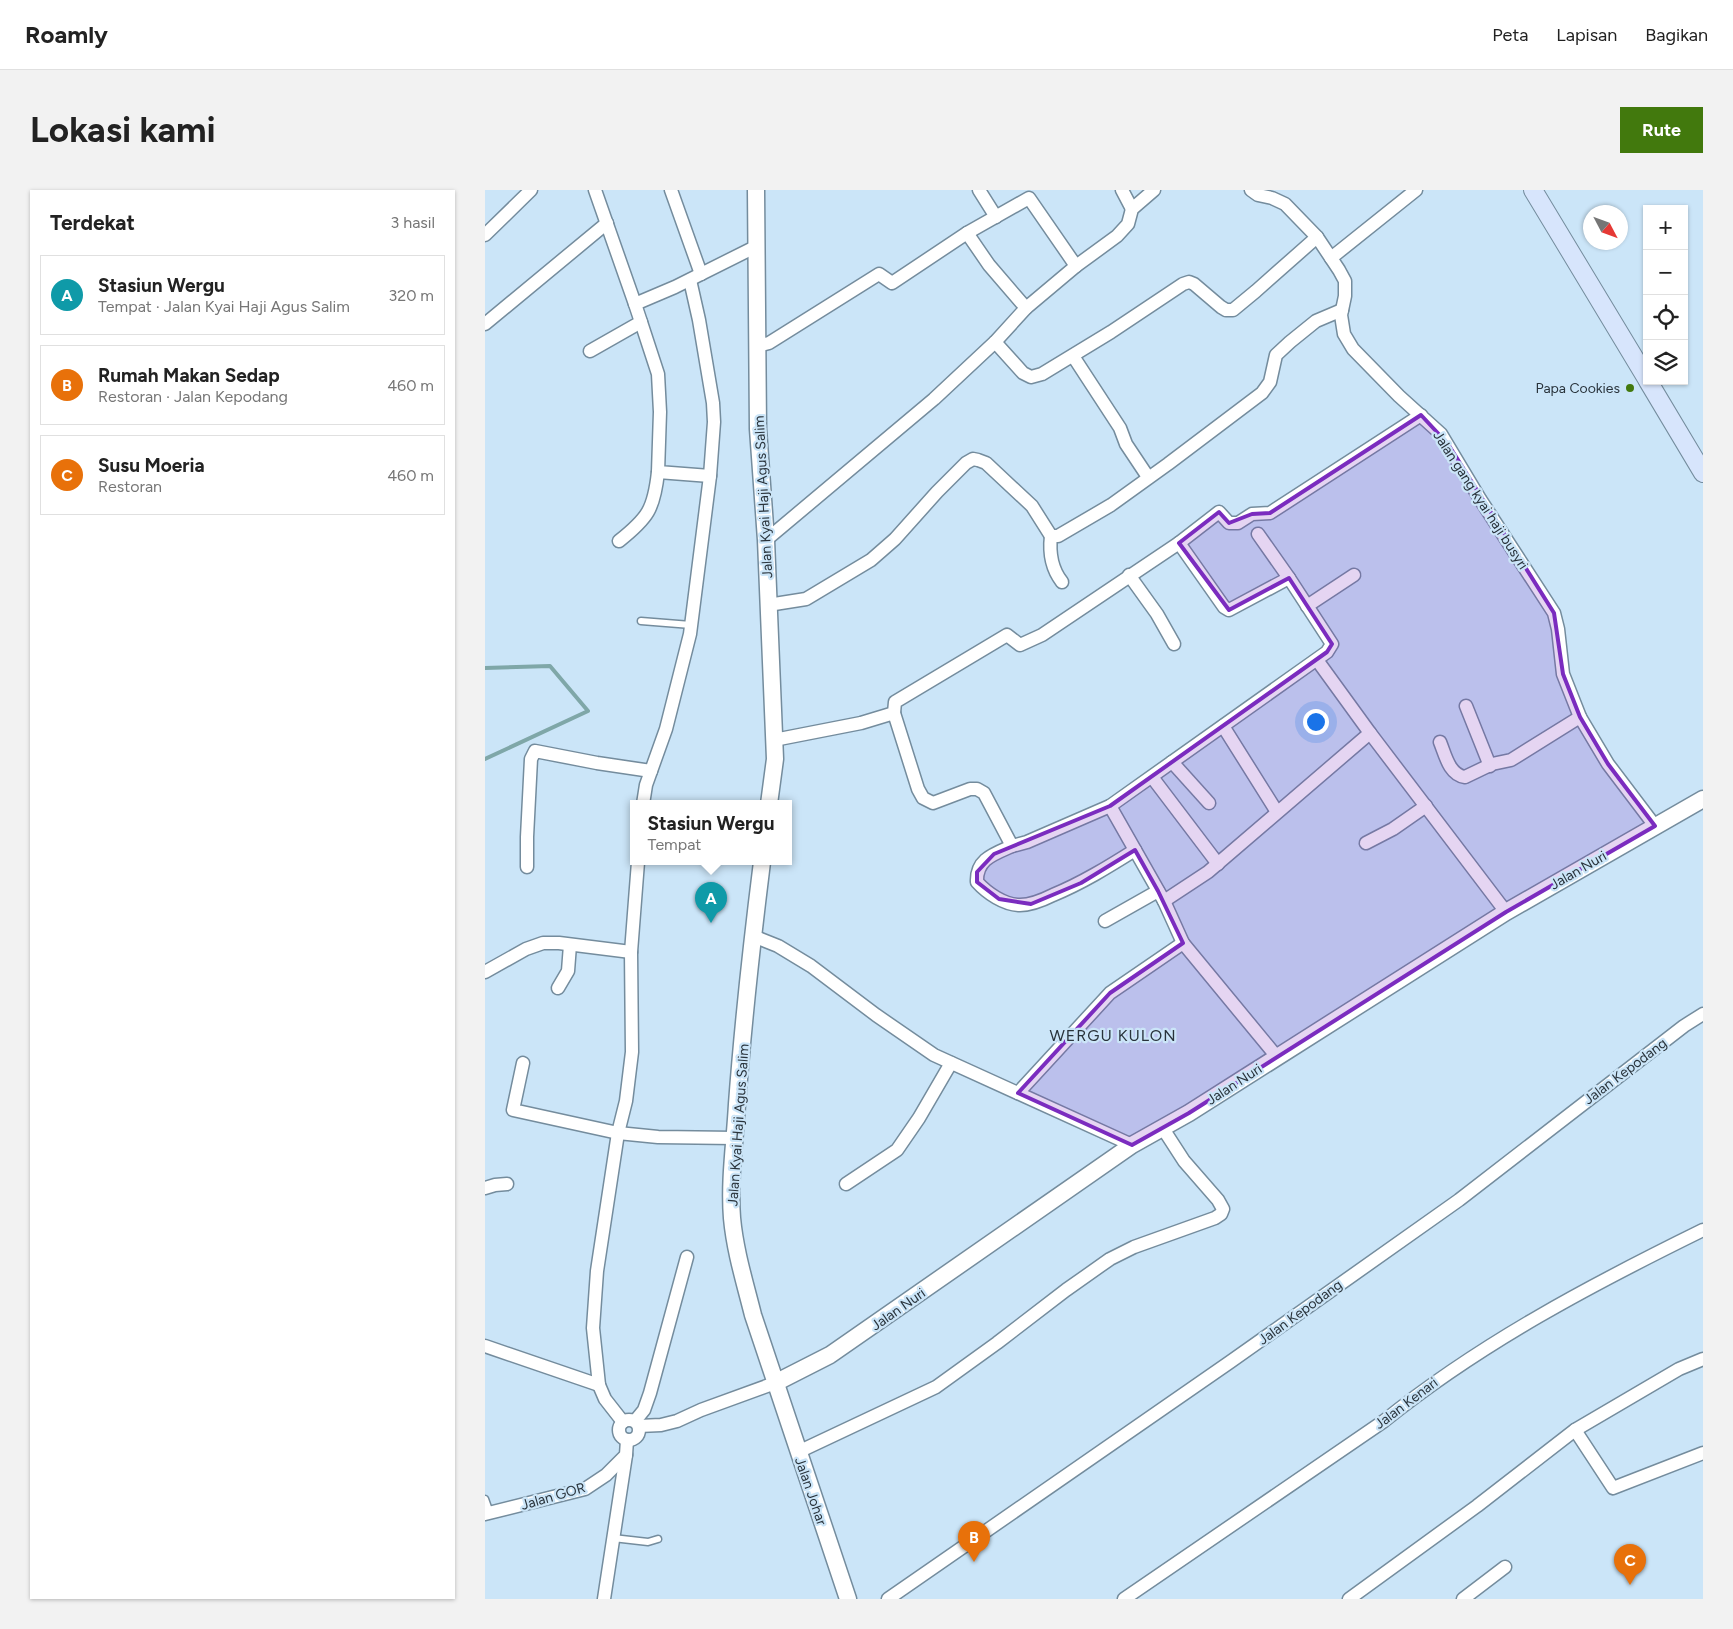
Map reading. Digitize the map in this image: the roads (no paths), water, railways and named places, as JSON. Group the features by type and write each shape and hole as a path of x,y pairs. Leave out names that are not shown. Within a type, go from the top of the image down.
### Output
{"main road":[{"path":"1533,190 1643,373"},
{"path":"1650,385 1703,473"}],"street":[{"path":"485,235 531,190"},
{"path":"595,190 658,374 660,412 657,482 649,513 637,527 619,541"},
{"path":"643,800 666,729 691,625 710,476 714,422 713,403 699,320 695,277 671,190"},
{"name":"Jalan Kyai Haji Agus Salim","path":"756,190 758,428 766,540 775,759 770,800"},
{"path":"979,190 996,217"},
{"path":"1122,190 1132,209"},
{"path":"766,540 934,399 995,342 1027,308 1076,266 1117,236 1128,224 1132,209 1154,190"},
{"name":"Jalan gang kyai haji busyri","path":"1251,190 1258,195 1285,204 1317,237 1331,258 1345,281 1345,296 1341,315 1344,334 1353,349 1399,396 1434,426 1448,444 1479,499 1554,613 1558,629 1563,674 1579,717 1608,764 1655,826"},
{"path":"1331,258 1416,190"},
{"path":"757,346 769,343 879,274 892,283 967,233 1029,198 1076,266"},
{"path":"485,324 607,223"},
{"path":"967,233 989,265 1027,308"},
{"path":"995,342 1019,370 1031,377 1043,374 1183,284 1189,282 1194,284 1221,307 1233,310 1317,237"},
{"path":"635,304 757,246"},
{"path":"1051,536 1058,536 1149,478 1261,393 1270,382 1276,355 1317,321 1342,310"},
{"path":"590,351 641,322"},
{"path":"1073,356 1121,428 1126,444 1149,478"},
{"path":"1012,846 984,794 977,790 971,789 933,803 923,798 918,789 894,713 895,702 1007,635 1020,645 1042,635 1179,543 1219,512 1229,524 1238,523 1252,514 1270,514 1421,415"},
{"path":"768,605 806,599 871,560 895,539 966,463 973,459 986,463 1031,506 1051,536 1049,552 1051,561 1057,577 1062,582"},
{"path":"658,472 710,476"},
{"path":"1135,850 1081,883 1041,901 1019,905 1009,904 983,888 977,882 977,872 985,860 1012,846 1027,842 1109,806 1327,652 1333,644 1258,534"},
{"path":"1179,543 1224,607 1229,610 1289,578"},
{"path":"1129,575 1157,614 1174,644"},
{"path":"1307,606 1355,575"},
{"path":"1317,660 1506,912"},
{"path":"1466,706 1490,766"},
{"path":"774,740 861,723 894,713"},
{"path":"1440,742 1453,771 1461,777 1465,777 1490,766 1511,760 1579,717"},
{"path":"1223,726 1277,812"},
{"path":"1105,921 1202,876 1370,733"},
{"path":"527,867 531,759 535,751 651,771"},
{"path":"1172,762 1209,803"},
{"path":"1152,777 1218,864"},
{"name":"Jalan Nuri","path":"775,1383 830,1355 1131,1145 1189,1113 1506,912 1703,799"},
{"path":"1109,806 1161,896 1183,943 1277,1056"},
{"path":"1366,843 1393,829 1426,806"},
{"path":"604,1599 627,1440 638,1436 632,1423 605,1399 599,1385 593,1328 597,1271 618,1133 626,1101 632,1052 631,952 638,865"},
{"name":"Jalan Kyai Haji Agus Salim","path":"762,865 753,936 731,1189 732,1219 742,1271 753,1315 775,1383"},
{"path":"753,936 778,946 811,966 934,1055 1131,1145"},
{"path":"1018,1093 1110,993 1183,943"},
{"path":"485,972 526,949 543,944 631,952"},
{"path":"557,988 568,971 570,945"},
{"name":"Jalan Kepodang","path":"888,1599 1302,1312 1459,1200 1597,1092 1684,1026 1703,1014"},
{"path":"523,1063 513,1110 618,1133 658,1137 735,1138"},
{"path":"846,1184 897,1150 919,1118 951,1063"},
{"path":"798,1452 936,1387 1110,1259 1133,1247 1215,1218 1221,1214 1223,1209 1218,1200 1184,1161 1162,1127"},
{"path":"485,1188 507,1184"},
{"name":"Jalan Kenari","path":"1124,1599 1384,1421 1421,1391 1477,1352 1629,1266 1703,1230"},
{"path":"632,1423 644,1410 650,1393 687,1257"},
{"path":"485,1346 599,1385"},
{"path":"1349,1599 1477,1506 1575,1430 1679,1369 1703,1359"},
{"path":"632,1423 661,1424 677,1421 775,1383"},
{"name":"Jalan Johar","path":"775,1383 848,1599"},
{"path":"1575,1430 1613,1488 1703,1453"},
{"name":"Jalan GOR","path":"487,1514 585,1489 606,1476 626,1455"},
{"path":"1463,1599 1505,1567"}],"lane":[{"path":"641,621 691,625"},
{"path":"485,1499 487,1514"},
{"path":"613,1538 648,1542 658,1539"}],"waterway":[{"path":"485,668 550,666 588,711 485,759"}],"place":[{"name":"Papa Cookies","path":"1630,388"},
{"name":"Stasiun Wergu","path":"711,923"},
{"name":"Rumah Makan Sedap","path":"974,1562"},
{"name":"Susu Moeria","path":"1630,1585"}],"district":[{"name":"WERGU KULON","path":"1113,1035"}]}
